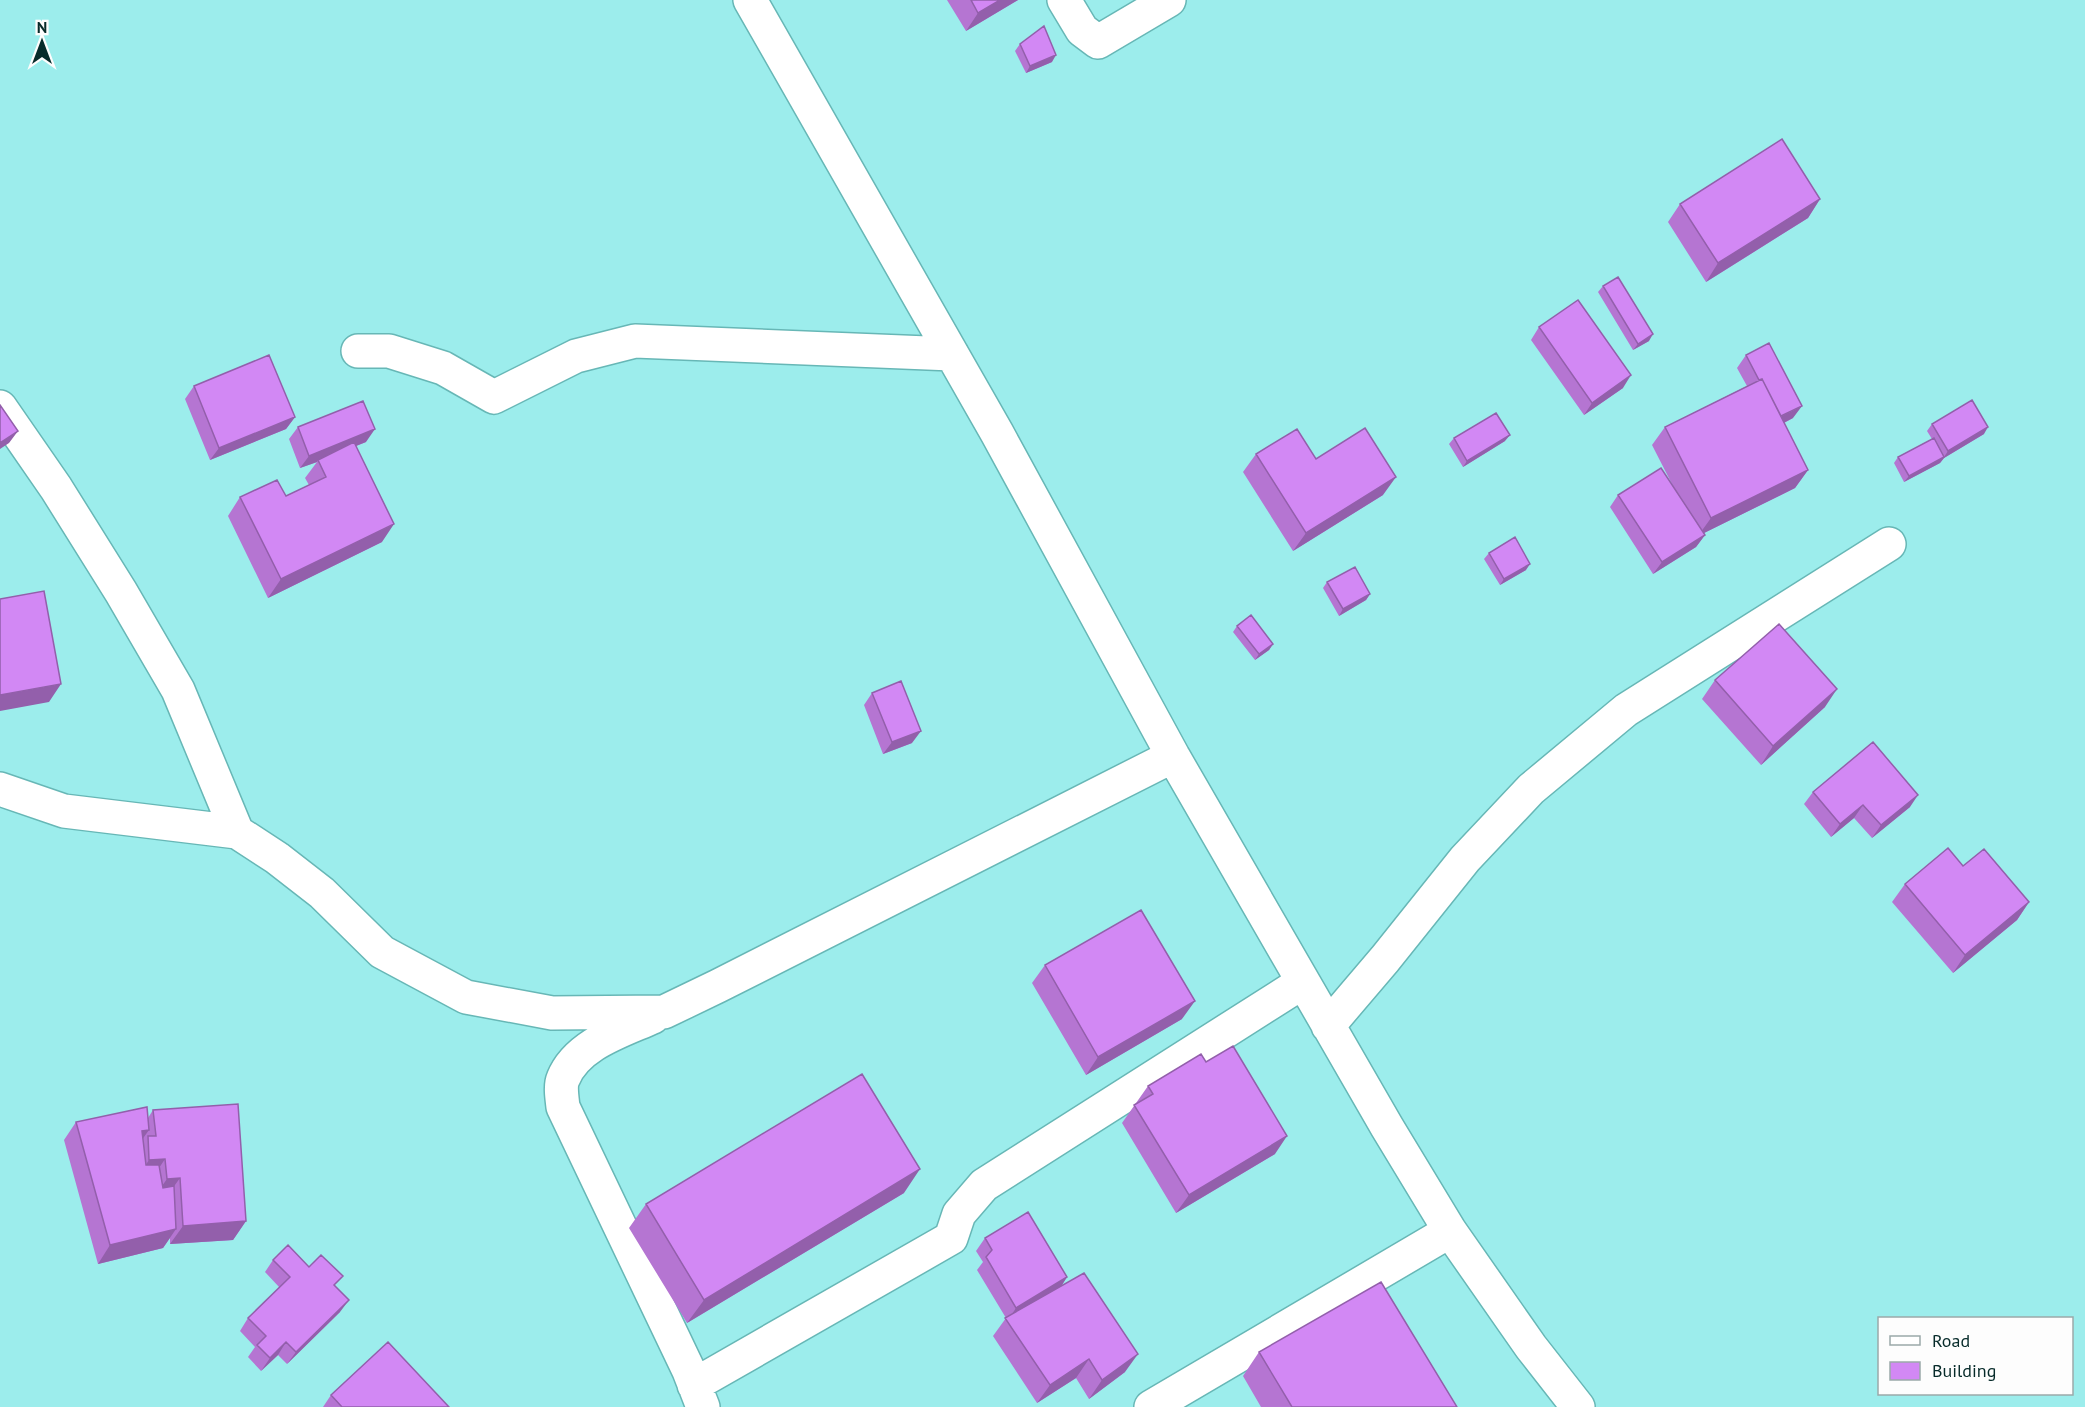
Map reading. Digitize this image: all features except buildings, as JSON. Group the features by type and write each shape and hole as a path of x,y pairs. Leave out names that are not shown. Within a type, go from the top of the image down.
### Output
{"street":[{"path":"750,0 952,354 1173,756 1328,1026 1450,1231 1531,1347 1578,1407"},
{"path":"1064,0 1082,30 1098,42 1169,0"},
{"path":"358,351 389,351 442,369 494,398 576,356 634,341 952,354"},
{"path":"0,408 62,497 122,592 178,690 237,832"},
{"path":"1328,1026 1386,959 1465,859 1531,789 1626,710 1889,544"},
{"path":"1173,756 718,986 592,1046 572,1063 562,1081 563,1107 699,1396 951,1238 959,1214 984,1185 1303,982"},
{"path":"0,789 64,812 237,832 277,858 322,893 382,952 466,997 552,1013 664,1012"},
{"path":"1151,1407 1450,1231"}]}
